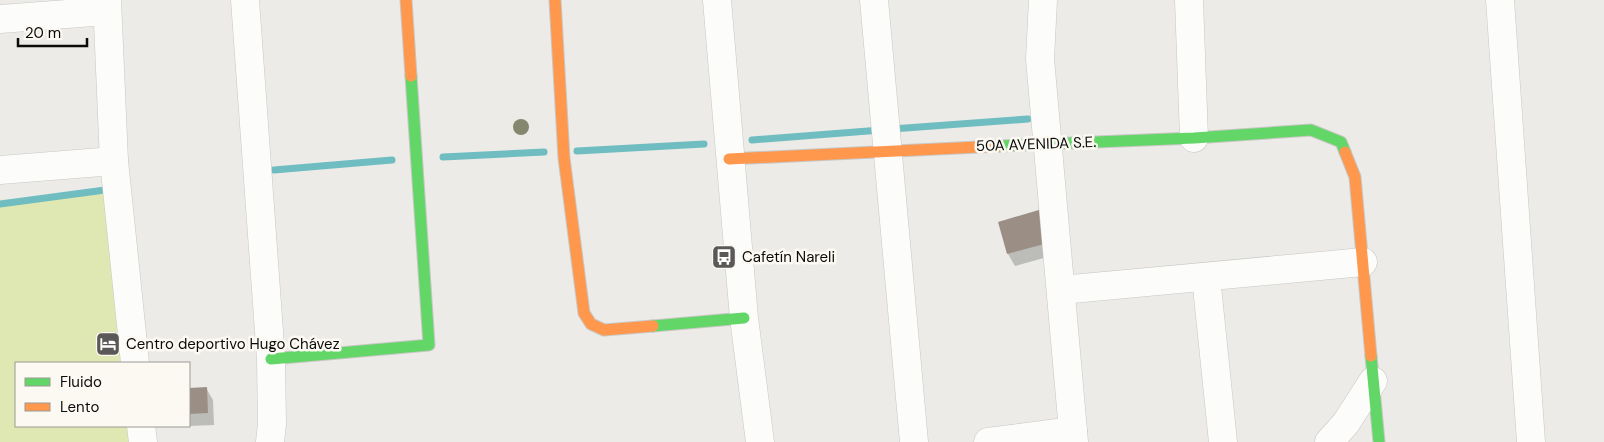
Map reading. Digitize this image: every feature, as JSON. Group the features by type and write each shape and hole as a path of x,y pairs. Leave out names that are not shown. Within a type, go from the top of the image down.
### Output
{"street":[{"path":"246,0 271,359 272,424 270,442"},
{"path":"271,359 429,345 406,0"},
{"path":"555,0 564,158 584,313 591,324 604,330 744,318"},
{"path":"716,0 744,318 760,442"},
{"path":"874,0 914,442"},
{"path":"988,442 1073,436 1040,59 1043,0"},
{"path":"1189,0 1194,138"},
{"path":"1500,0 1531,442"},
{"path":"0,19 107,5 114,161 135,362"},
{"name":"50A AVENIDA S.E.","path":"729,158 887,137 1048,144 1194,138 1310,130 1341,142 1355,177 1363,262"},
{"path":"0,170 114,161"},
{"path":"1061,290 1363,262 1379,442"},
{"path":"1206,277 1223,442"},
{"path":"1329,442 1346,423 1373,381"},
{"path":"141,427 143,442"}],"green space":[{"path":"124,192 142,362 15,362 15,427 147,427 149,442 0,442 0,200"}],"building":[{"path":"1042,209 1052,242 1007,254 998,222"},
{"path":"207,387 208,413 190,414 190,388"}],"waterway":[{"path":"892,129 1028,119"},
{"path":"752,140 881,130"},
{"path":"577,151 704,144"},
{"path":"443,157 544,152"},
{"path":"274,170 392,160"},
{"path":"0,204 105,190"}],"traffic: fast":[{"path":"271,359 429,345 411,76"},
{"path":"999,146 1194,138 1311,130 1341,142 1345,152"},
{"path":"653,326 744,318"},
{"path":"1371,356 1379,442"}],"traffic: slow":[{"path":"406,0 411,76"},
{"path":"555,0 564,158 584,313 591,324 604,330 653,326"},
{"path":"729,159 999,146"},
{"path":"1345,152 1355,177 1371,356"}],"place":[{"name":"Cafetín Nareli","path":"724,257"},
{"name":"Centro deportivo Hugo Chávez","path":"108,344"}]}
